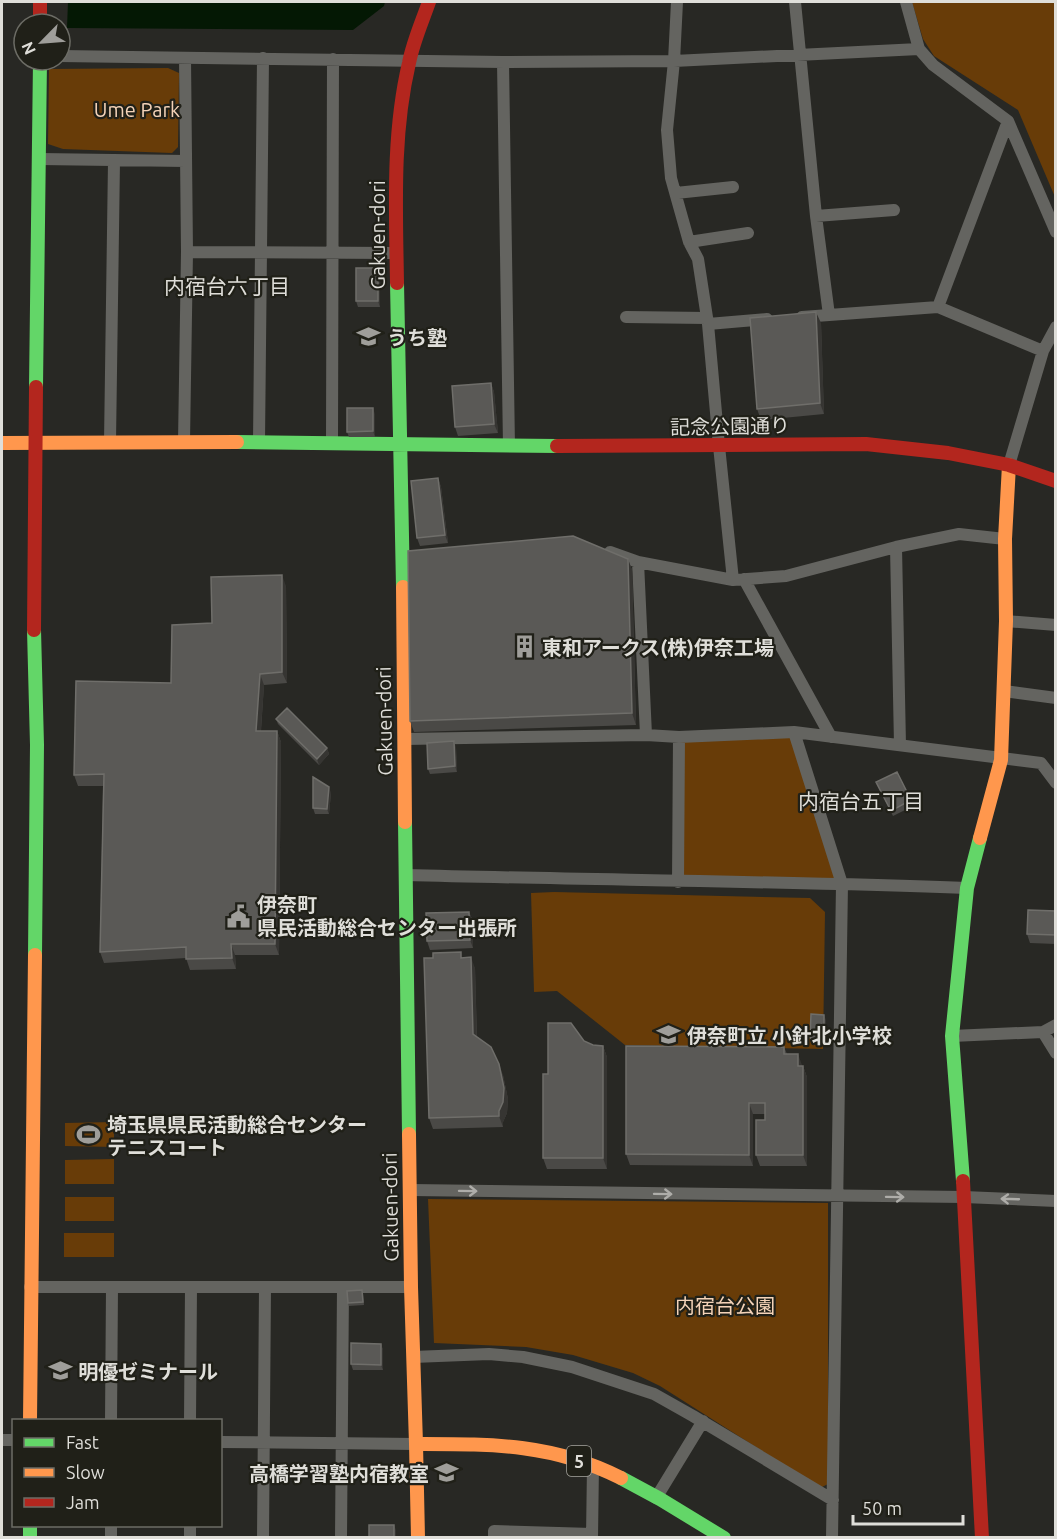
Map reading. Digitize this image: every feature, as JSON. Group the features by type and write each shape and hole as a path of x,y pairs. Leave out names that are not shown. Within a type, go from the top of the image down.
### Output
{"street":[{"name":"Gakuen-dori","path":"418,1538 411,1287 405,875 408,554 401,444 395,183 401,102 409,61 429,2"},
{"path":"677,2 667,130 671,178 689,242 698,259 708,321 718,446 739,579 831,737"},
{"path":"795,2 816,216 829,315"},
{"path":"906,2 919,49 933,65 1008,121 1056,232"},
{"path":"72,56 503,62 674,61 919,49"},
{"path":"184,442 187,252 185,58"},
{"path":"259,442 263,58"},
{"path":"332,443 333,59"},
{"path":"503,62 509,446"},
{"path":"30,1419 37,745 33,590 40,159 39,72"},
{"path":"938,307 1008,121"},
{"path":"40,159 186,161"},
{"path":"110,442 114,161"},
{"path":"676,193 734,187"},
{"path":"816,216 894,210"},
{"path":"689,242 748,233"},
{"path":"187,252 395,253"},
{"path":"626,316 708,321 938,307 1043,351"},
{"path":"982,1538 964,1197 952,1036 967,888 1001,760 1006,621 1005,539 1009,465 1043,351 1056,327"},
{"name":"記念公園通り","path":"2,443 259,442 509,446 867,444 948,453 1009,465 1056,481"},
{"path":"600,548 638,562 739,579 786,576 896,547 959,534 1005,539"},
{"path":"896,547 900,745"},
{"path":"638,562 646,735"},
{"path":"1006,621 1056,626"},
{"path":"1004,691 1056,698"},
{"path":"405,739 646,735 679,737 794,732 1001,760 1041,763 1056,783"},
{"path":"794,732 842,884 832,1538"},
{"path":"678,882 679,737"},
{"path":"405,875 967,888"},
{"path":"952,1036 1043,1032 1056,1025"},
{"path":"1043,1032 1056,1053"},
{"path":"410,1190 1056,1200"},
{"path":"30,1287 411,1287"},
{"path":"111,1419 112,1287"},
{"path":"190,1419 191,1287"},
{"path":"263,1538 265,1287"},
{"path":"341,1538 343,1287"},
{"path":"413,1356 489,1354 523,1357 572,1367 654,1394 833,1500"},
{"path":"656,1498 703,1421"},
{"path":"222,1442 416,1444"},
{"name":"5","path":"416,1444 489,1444 544,1450 593,1465 656,1498 716,1535"},
{"path":"494,1538 494,1531 592,1536 593,1465"}],"green space":[{"path":"912,2 1055,2 1055,197 1018,110 934,56 923,39"},
{"name":"Ume Park","path":"168,68 179,73 178,147 172,153 63,149 48,144 49,72 72,72 72,69"},
{"path":"794,732 842,884 678,882 679,737"},
{"path":"531,893 810,898 825,912 823,1049 625,1045 557,991 534,992"},
{"name":"埼玉県県民活動総合センター テニスコート","path":"114,1122 114,1147 65,1146 65,1123"},
{"name":"埼玉県県民活動総合センター テニスコート","path":"114,1159 114,1184 65,1184 65,1160"},
{"name":"埼玉県県民活動総合センター テニスコート","path":"65,1197 114,1197 114,1221 65,1221"},
{"name":"内宿台公園","path":"428,1199 828,1203 828,1484 820,1488 660,1386 633,1373 573,1355 526,1347 434,1343"},
{"path":"64,1233 114,1233 114,1257 64,1257"}],"shaded area":[{"path":"68,2 385,2 384,6 353,30 72,28 72,12 68,12"}],"building":[{"path":"356,268 378,268 378,301 356,301"},
{"path":"816,312 820,403 757,409 750,318"},
{"path":"491,383 494,424 455,427 452,386"},
{"path":"347,408 373,408 373,431 347,432"},
{"path":"438,478 445,535 417,538 411,481"},
{"name":"東和アークス(株)伊奈工場","path":"573,536 628,559 632,713 410,721 408,551"},
{"path":"282,575 282,672 260,674 256,731 277,731 275,944 231,944 232,958 186,959 186,947 100,952 104,774 74,775 76,681 171,683 172,625 212,623 211,577"},
{"path":"287,708 327,748 317,759 276,719"},
{"path":"454,741 455,766 428,769 427,743"},
{"path":"897,772 911,800 891,811 876,782"},
{"path":"313,777 329,787 327,809 313,808"},
{"path":"1028,910 1056,911 1056,935 1027,934"},
{"path":"469,912 470,940 427,941 426,913"},
{"path":"461,952 461,958 471,957 473,1034 491,1047 499,1064 504,1088 503,1102 499,1116 429,1118 424,958 433,958 433,953"},
{"path":"811,1014 824,1015 824,1039 810,1038"},
{"path":"548,1023 571,1023 584,1041 603,1046 603,1158 543,1158 543,1074 548,1074"},
{"path":"626,1046 784,1047 784,1054 798,1054 798,1066 803,1066 803,1155 756,1155 756,1120 765,1120 765,1103 749,1103 749,1155 626,1154"},
{"path":"362,1290 363,1302 348,1303 347,1291"},
{"path":"351,1343 381,1344 381,1365 351,1364"},
{"path":"369,1525 394,1525 394,1538 369,1538"}],"traffic: fast":[{"path":"36,387 40,72"},
{"path":"397,283 403,587"},
{"path":"237,442 557,446"},
{"path":"34,630 37,745 35,955"},
{"path":"405,822 409,1134"},
{"path":"963,1181 952,1036 967,888 980,838"},
{"path":"621,1478 724,1538"},
{"path":"30,1527 30,1538"}],"traffic: slow":[{"path":"2,443 237,442"},
{"path":"980,838 1001,760 1006,621 1005,539 1009,465"},
{"path":"403,587 405,822"},
{"path":"30,1419 35,955"},
{"path":"409,1134 416,1444"},
{"path":"418,1538 416,1444 470,1444 546,1452 595,1466 621,1478"}],"traffic: jam":[{"path":"40,2 40,12"},
{"path":"397,283 396,173 400,117 411,55 429,2"},
{"path":"34,630 36,387"},
{"path":"557,446 866,444 948,453 1009,465 1056,481"},
{"path":"963,1181 982,1538"}],"place":[{"name":"うち塾","path":"369,337"},
{"name":"東和アークス(株)伊奈工場","path":"524,647"},
{"name":"伊奈町 県民活動総合センター出張所","path":"239,916"},
{"name":"伊奈町立 小針北小学校","path":"669,1035"},
{"name":"埼玉県県民活動総合センター テニスコート","path":"89,1135"},
{"name":"明優ゼミナール","path":"60,1371"},
{"name":"高橋学習塾内宿教室","path":"447,1473"}],"district":[{"name":"内宿台六丁目","path":"227,286"},
{"name":"内宿台五丁目","path":"861,801"}]}
